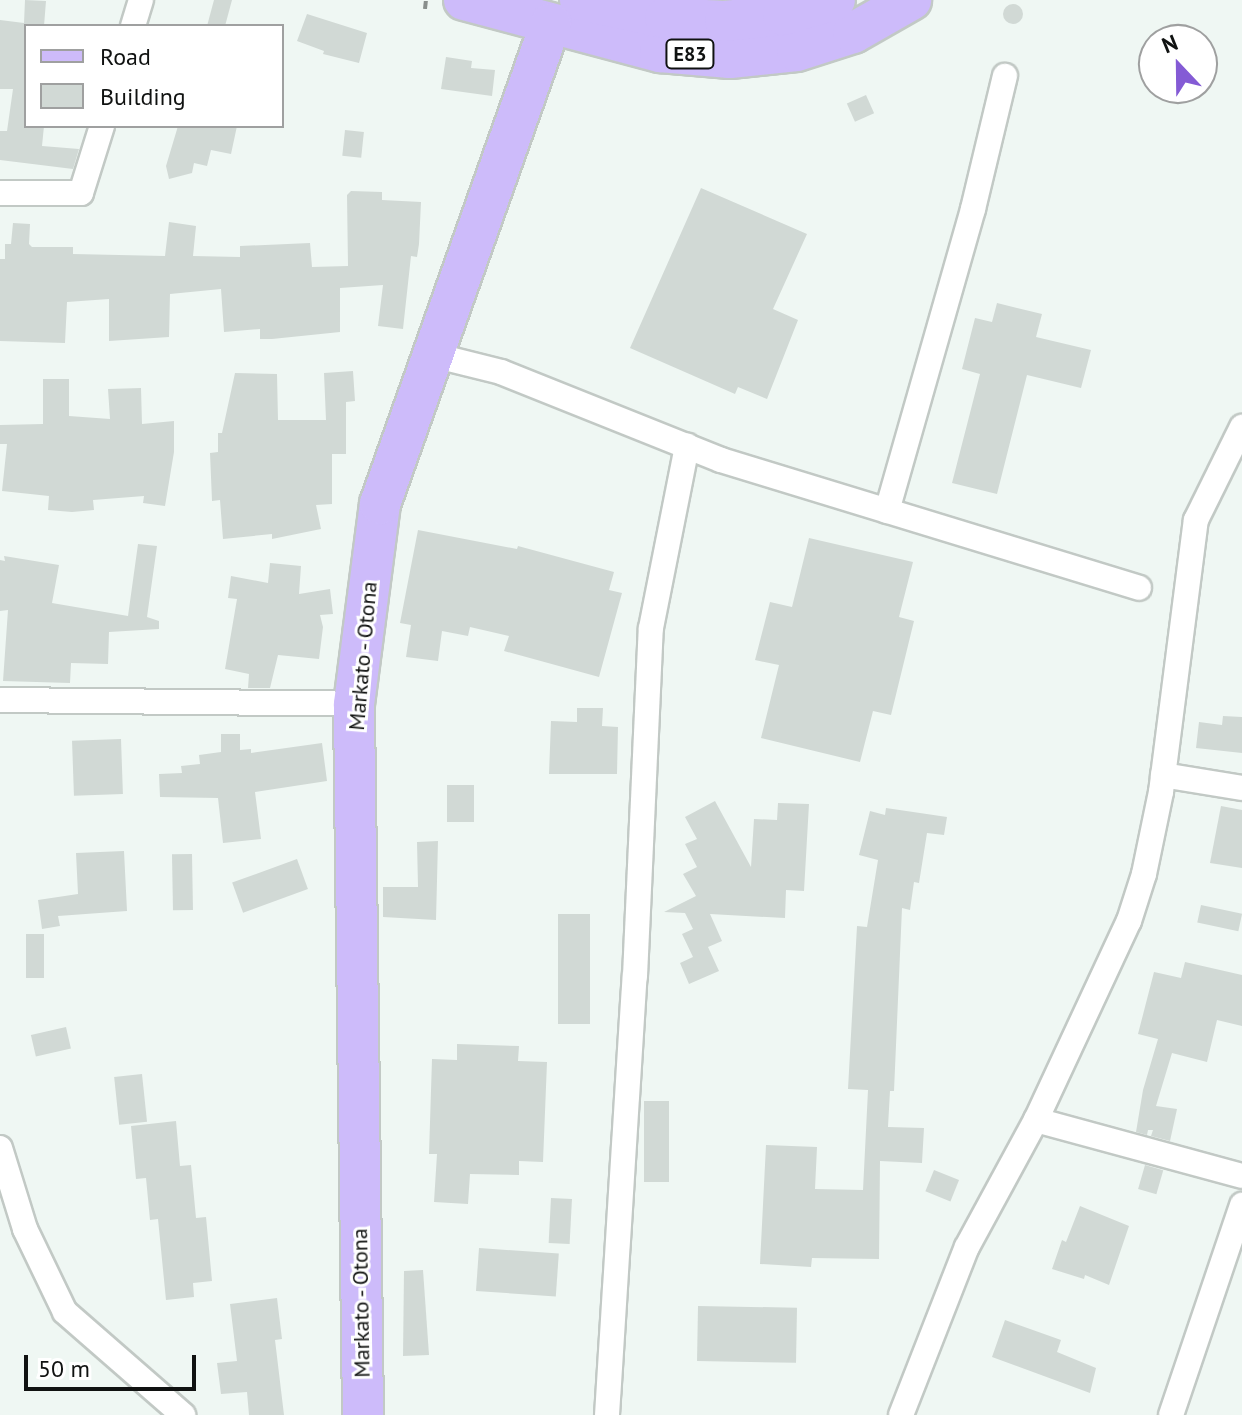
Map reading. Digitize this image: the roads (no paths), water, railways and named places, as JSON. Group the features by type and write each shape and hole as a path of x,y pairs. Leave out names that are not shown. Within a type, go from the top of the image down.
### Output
{"main road":[{"name":"E83","path":"464,0 725,21 783,15 818,3"},
{"name":"E83","path":"563,8 660,52 730,58 797,51 853,33 911,0"},
{"name":"Markato - Otona","path":"363,1415 354,704 380,504 563,8"}],"street":[{"path":"134,24 141,0"},
{"path":"887,511 973,209 1005,76"},
{"path":"0,193 81,193 101,128"},
{"path":"433,355 501,372 687,446 1139,588"},
{"path":"901,1415 967,1247 1036,1120 1129,921 1144,874 1163,775 1196,520 1242,427"},
{"path":"607,1415 635,976 651,628 687,446"},
{"path":"0,700 354,704"},
{"path":"1163,775 1242,788"},
{"path":"1036,1120 1242,1176"},
{"path":"0,1148 25,1229 65,1312 183,1415"},
{"path":"1171,1415 1242,1205"}]}
